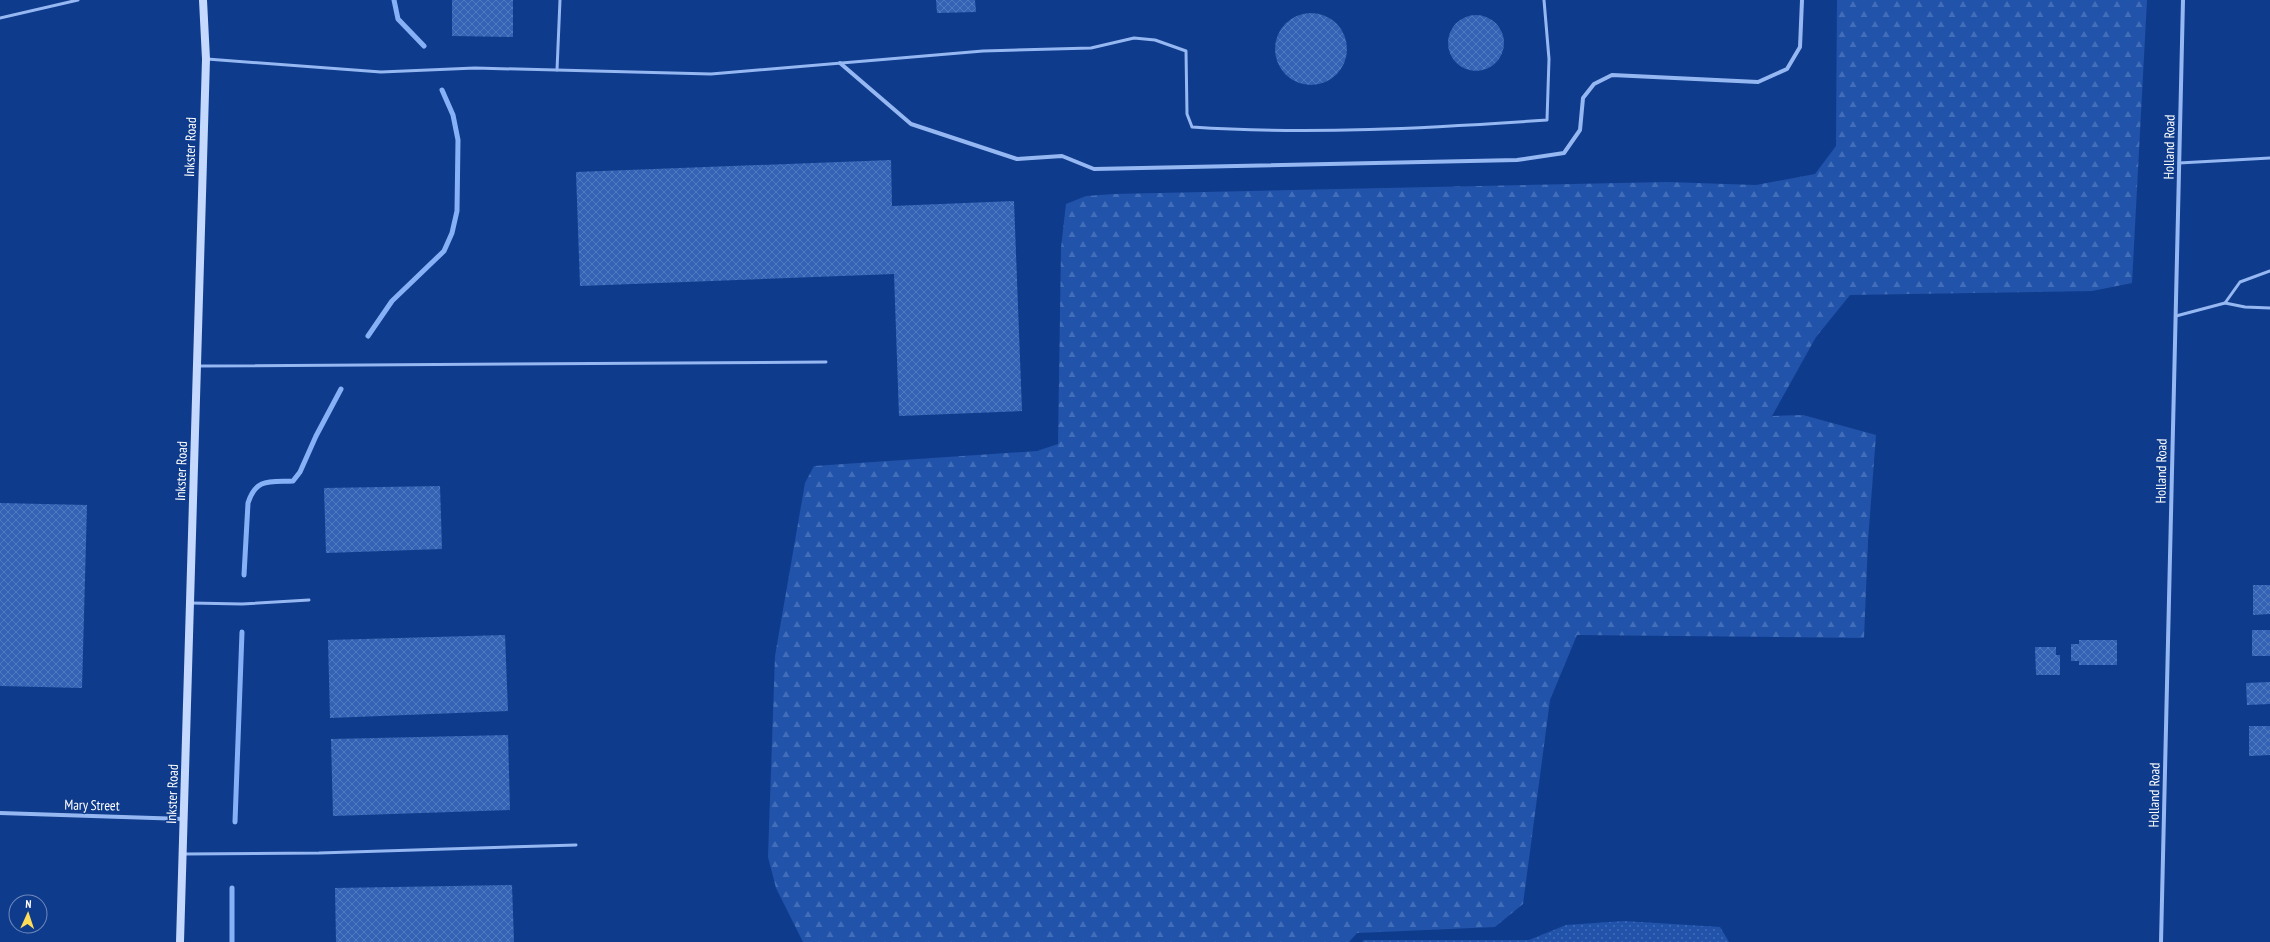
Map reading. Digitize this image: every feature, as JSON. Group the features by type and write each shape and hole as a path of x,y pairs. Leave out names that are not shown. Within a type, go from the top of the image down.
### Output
{"street":[{"name":"Inkster Road","path":"180,942 206,59 203,0"},
{"path":"840,63 911,124 1017,158 1062,156 1094,169 1517,160 1564,154 1580,130 1583,98 1594,84 1612,75 1758,82 1787,69 1800,47 1802,0"},
{"name":"Holland Road","path":"2161,942 2183,0"},
{"name":"Mary Street","path":"0,813 184,819"}],"lane":[{"path":"0,18 78,0"},
{"path":"557,70 560,0"},
{"path":"206,59 381,72 475,68 711,74 983,51 1091,48 1134,38 1154,40 1186,51 1187,114 1192,127 1233,130 1407,129 1547,120 1549,60 1544,0"},
{"path":"2180,163 2270,158"},
{"path":"2225,303 2240,282 2270,272"},
{"path":"2176,316 2225,303 2245,307 2270,308"},
{"path":"197,366 826,362"},
{"path":"190,603 242,604 309,600"},
{"path":"183,854 312,853 576,845"}],"green space":[{"path":"1837,0 2147,0 2132,283 2092,291 1850,295 1816,337 1772,416 1803,415 1876,435 1868,541 1864,638 1577,635 1550,700 1523,904 1495,927 1357,933 1349,942 803,942 776,888 768,857 775,656 805,483 814,466 1037,451 1058,444 1061,248 1066,204 1086,196 1114,194 1667,182 1756,185 1815,174 1836,146"},
{"path":"1624,921 1720,927 1729,942 1362,942 1364,940 1529,940 1566,925"}],"building":[{"path":"452,0 513,0 513,37 452,36"},
{"path":"936,0 975,0 976,12 937,13"},
{"path":"1311,13 1331,19 1341,29 1347,49 1341,69 1331,79 1311,85 1291,79 1281,69 1275,49 1281,29 1291,19"},
{"path":"1476,15 1487,17 1496,23 1502,32 1504,43 1502,54 1496,63 1487,69 1476,71 1465,69 1456,63 1450,54 1448,43 1450,32 1456,23 1465,17"},
{"path":"891,160 892,206 1014,201 1022,411 899,416 894,274 580,286 576,172"},
{"path":"440,486 442,549 326,553 324,488"},
{"path":"0,503 87,505 82,688 0,686"},
{"path":"2253,585 2270,585 2270,614 2253,615"},
{"path":"2252,630 2270,630 2270,656 2252,656"},
{"path":"505,635 508,711 330,718 328,640"},
{"path":"2079,640 2117,640 2117,665 2079,665 2079,661 2071,661 2071,644 2079,644"},
{"path":"2035,647 2056,647 2056,655 2060,655 2060,675 2036,675"},
{"path":"2270,682 2270,704 2247,705 2246,683"},
{"path":"2249,726 2270,726 2270,755 2249,756"},
{"path":"508,735 510,810 333,816 331,739"},
{"path":"512,885 514,942 336,942 335,888"}],"waterway":[{"path":"394,0 398,19 424,46"},
{"path":"368,336 392,301 444,251 452,233 457,211 458,140 453,115 442,90"},
{"path":"244,575 248,503 251,495 255,489 265,483 293,481 300,472 316,436 341,389"},
{"path":"235,822 242,632"},
{"path":"232,888 232,942"}]}
